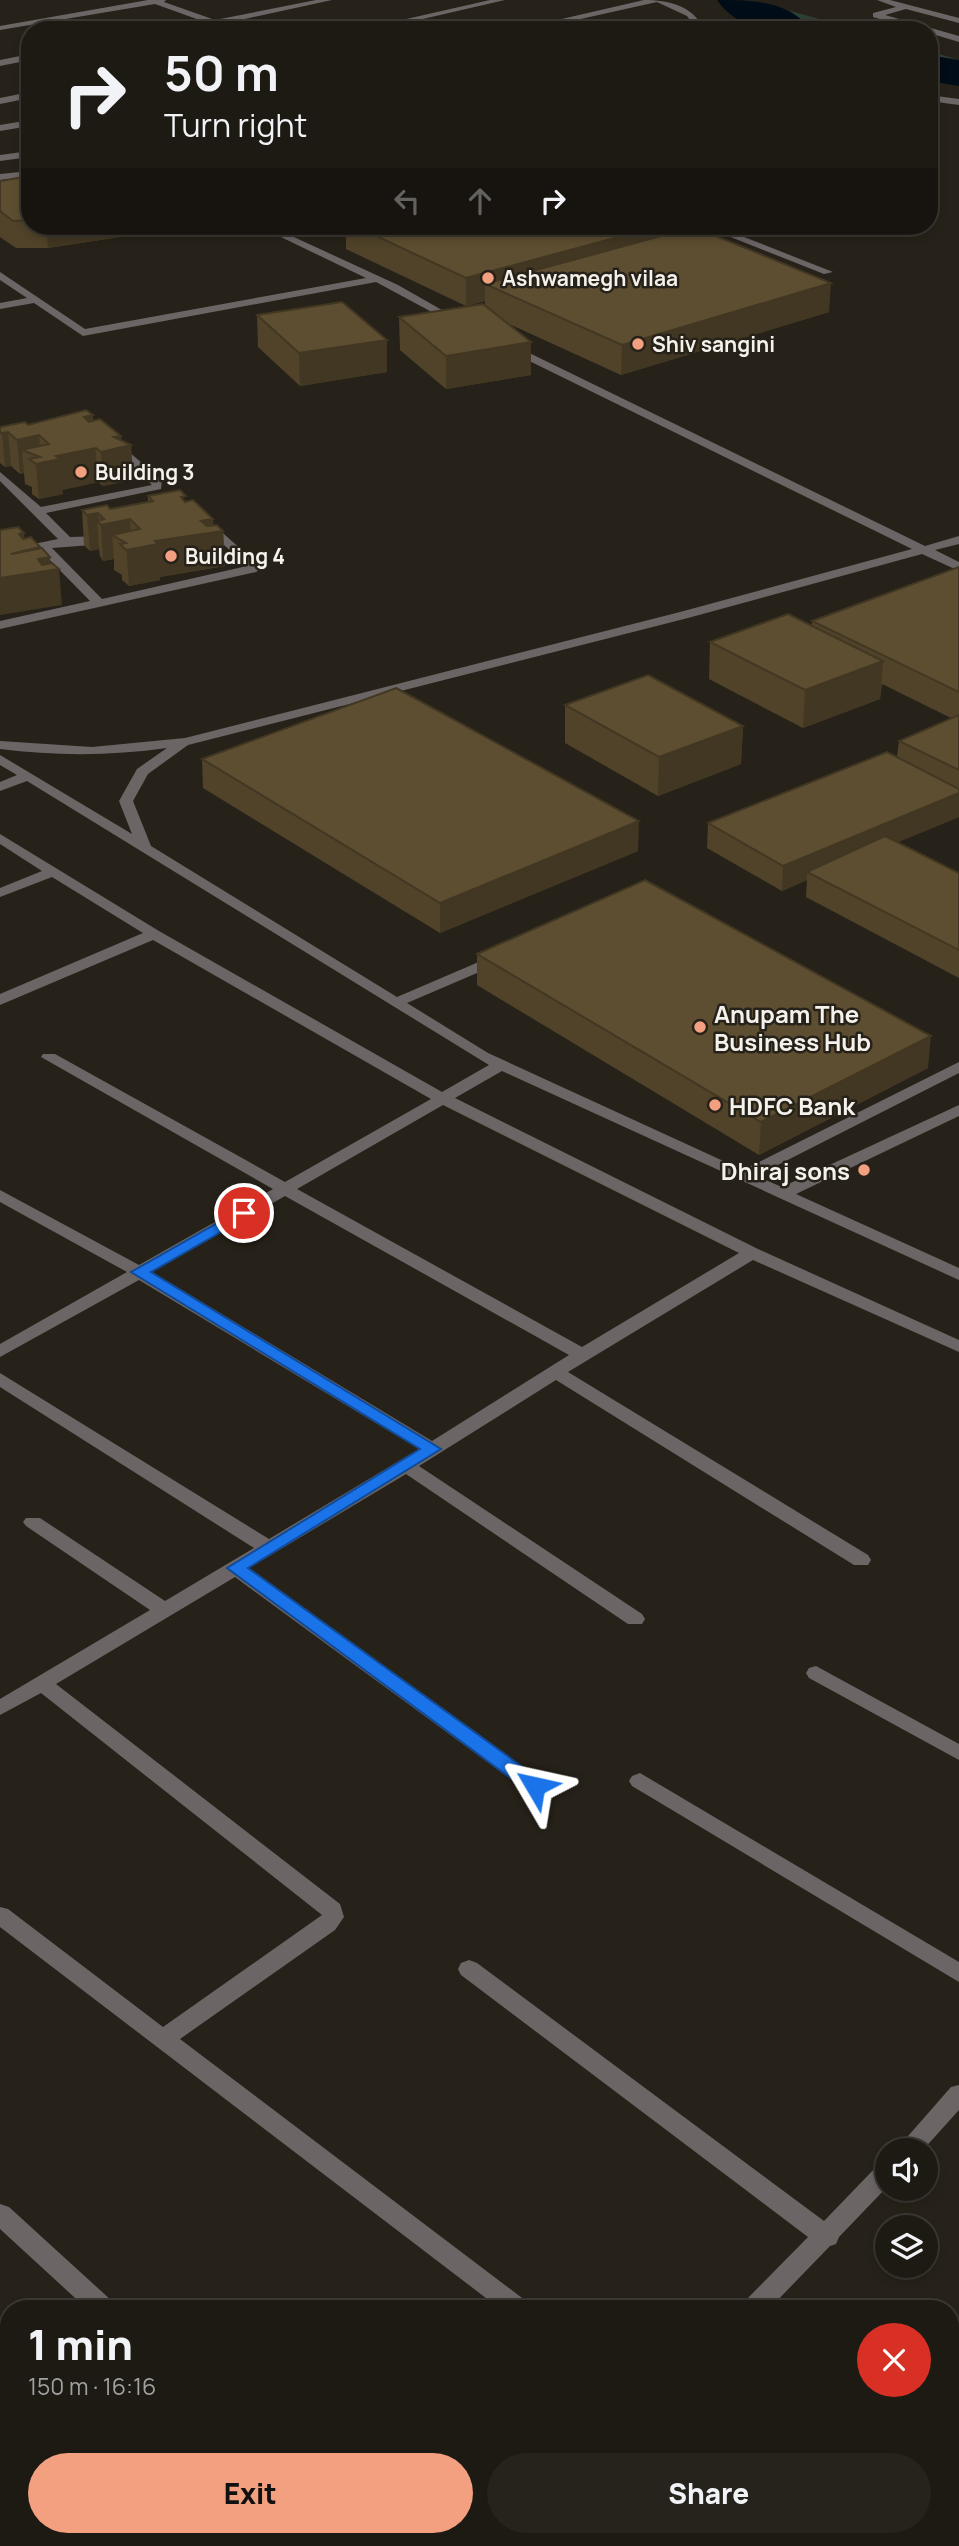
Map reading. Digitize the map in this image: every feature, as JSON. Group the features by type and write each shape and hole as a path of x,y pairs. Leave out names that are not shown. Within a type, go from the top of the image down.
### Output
{"street":[{"path":"39,21 156,0 207,21"},
{"path":"228,21 328,0"},
{"path":"404,21 501,0"},
{"path":"560,21 658,0 689,13 697,21"},
{"path":"881,0 959,21"},
{"path":"897,21 876,15 904,6"},
{"path":"0,28 21,24"},
{"path":"938,33 959,39"},
{"path":"0,62 21,58"},
{"path":"0,101 21,97"},
{"path":"938,99 959,102"},
{"path":"0,128 21,124"},
{"path":"0,158 21,155"},
{"path":"0,177 21,174"},
{"path":"282,235 377,279 453,319 466,321"},
{"path":"731,235 828,272"},
{"path":"0,275 83,333 377,279"},
{"path":"0,306 34,300"},
{"path":"502,344 959,567"},
{"path":"38,511 157,487 158,482 111,439 103,439"},
{"path":"0,475 67,541"},
{"path":"0,625 256,568 209,523 196,522"},
{"path":"2,552 67,541 118,537"},
{"path":"0,745 41,751 103,753 185,742 959,540"},
{"path":"43,546 100,604"},
{"path":"144,847 126,801 142,772 185,742"},
{"path":"0,758 482,1056 959,1275"},
{"path":"0,787 29,776"},
{"path":"0,838 154,934 441,1098 752,1252 959,1347"},
{"path":"0,893 52,872"},
{"path":"0,1000 154,934"},
{"path":"395,1003 519,950"},
{"path":"49,1057 582,1355"},
{"path":"0,1352 503,1064"},
{"path":"744,1176 959,1067"},
{"path":"782,1194 959,1110"},
{"path":"0,1195 139,1272 432,1449"},
{"path":"5,1698 42,1683 270,1548 752,1252"},
{"path":"556,1372 861,1560"},
{"path":"0,1379 270,1548"},
{"path":"406,1466 635,1619"},
{"path":"33,1522 164,1611"},
{"path":"236,1568 535,1786"},
{"path":"816,1673 959,1753"},
{"path":"42,1683 327,1903 332,1910 332,1917 327,1924 163,2039"},
{"path":"640,1781 959,1973"},
{"path":"0,1915 506,2300"},
{"path":"469,1969 827,2237"},
{"path":"919,2138 959,2094"},
{"path":"762,2300 827,2237 875,2185"},
{"path":"0,2214 94,2300"}],"green space":[{"path":"776,7 827,21 729,21"},
{"path":"938,54 959,60 959,84 938,80"}],"building":[{"path":"21,178 21,221 13,221 0,211 0,181"},
{"path":"374,235 626,235 466,278"},
{"path":"665,235 714,235 831,283 622,345 485,284"},
{"path":"342,302 387,340 299,353 257,315"},
{"path":"483,304 531,342 446,356 399,317"},
{"path":"86,410 93,415 84,417 89,422 100,419 121,436 114,437 131,445 101,452 96,448 56,456 60,459 36,464 29,459 40,457 22,450 49,444 39,435 17,440 8,432 0,432 0,427 25,422 28,425"},
{"path":"180,490 186,496 181,497 185,502 193,500 213,519 201,521 207,526 217,525 223,531 155,541 158,544 126,550 120,544 126,543 112,535 140,529 130,519 101,525 97,521 104,519 98,513 87,515 82,510 107,505 110,509 153,501 148,496"},
{"path":"18,527 24,533 19,534 23,539 31,537 40,547 11,554 42,548 50,557 38,559 42,565 52,563 59,569 0,578 0,530"},
{"path":"959,567 959,692 812,621"},
{"path":"788,614 883,661 805,690 710,642"},
{"path":"648,675 743,726 659,757 565,705"},
{"path":"396,688 639,821 440,903 202,759"},
{"path":"959,715 959,770 899,741"},
{"path":"887,752 959,789 959,793 783,866 708,823"},
{"path":"885,836 959,873 959,950 807,872"},
{"name":"Anupam The Business Hub","path":"645,880 931,1036 761,1122 477,954"}],"waterway":[{"path":"738,0 774,21"},
{"path":"938,70 959,73"}],"place":[{"name":"Ashwamegh vilaa","path":"488,278"},
{"name":"Shiv sangini","path":"638,344"},
{"name":"Building 3","path":"81,472"},
{"name":"Building 4","path":"171,556"},
{"name":"Anupam The Business Hub","path":"700,1027"},
{"name":"HDFC Bank","path":"715,1105"},
{"name":"Dhiraj sons","path":"864,1170"}],"route":[{"path":"244,1213 139,1272 432,1449 236,1568 535,1786"}]}
